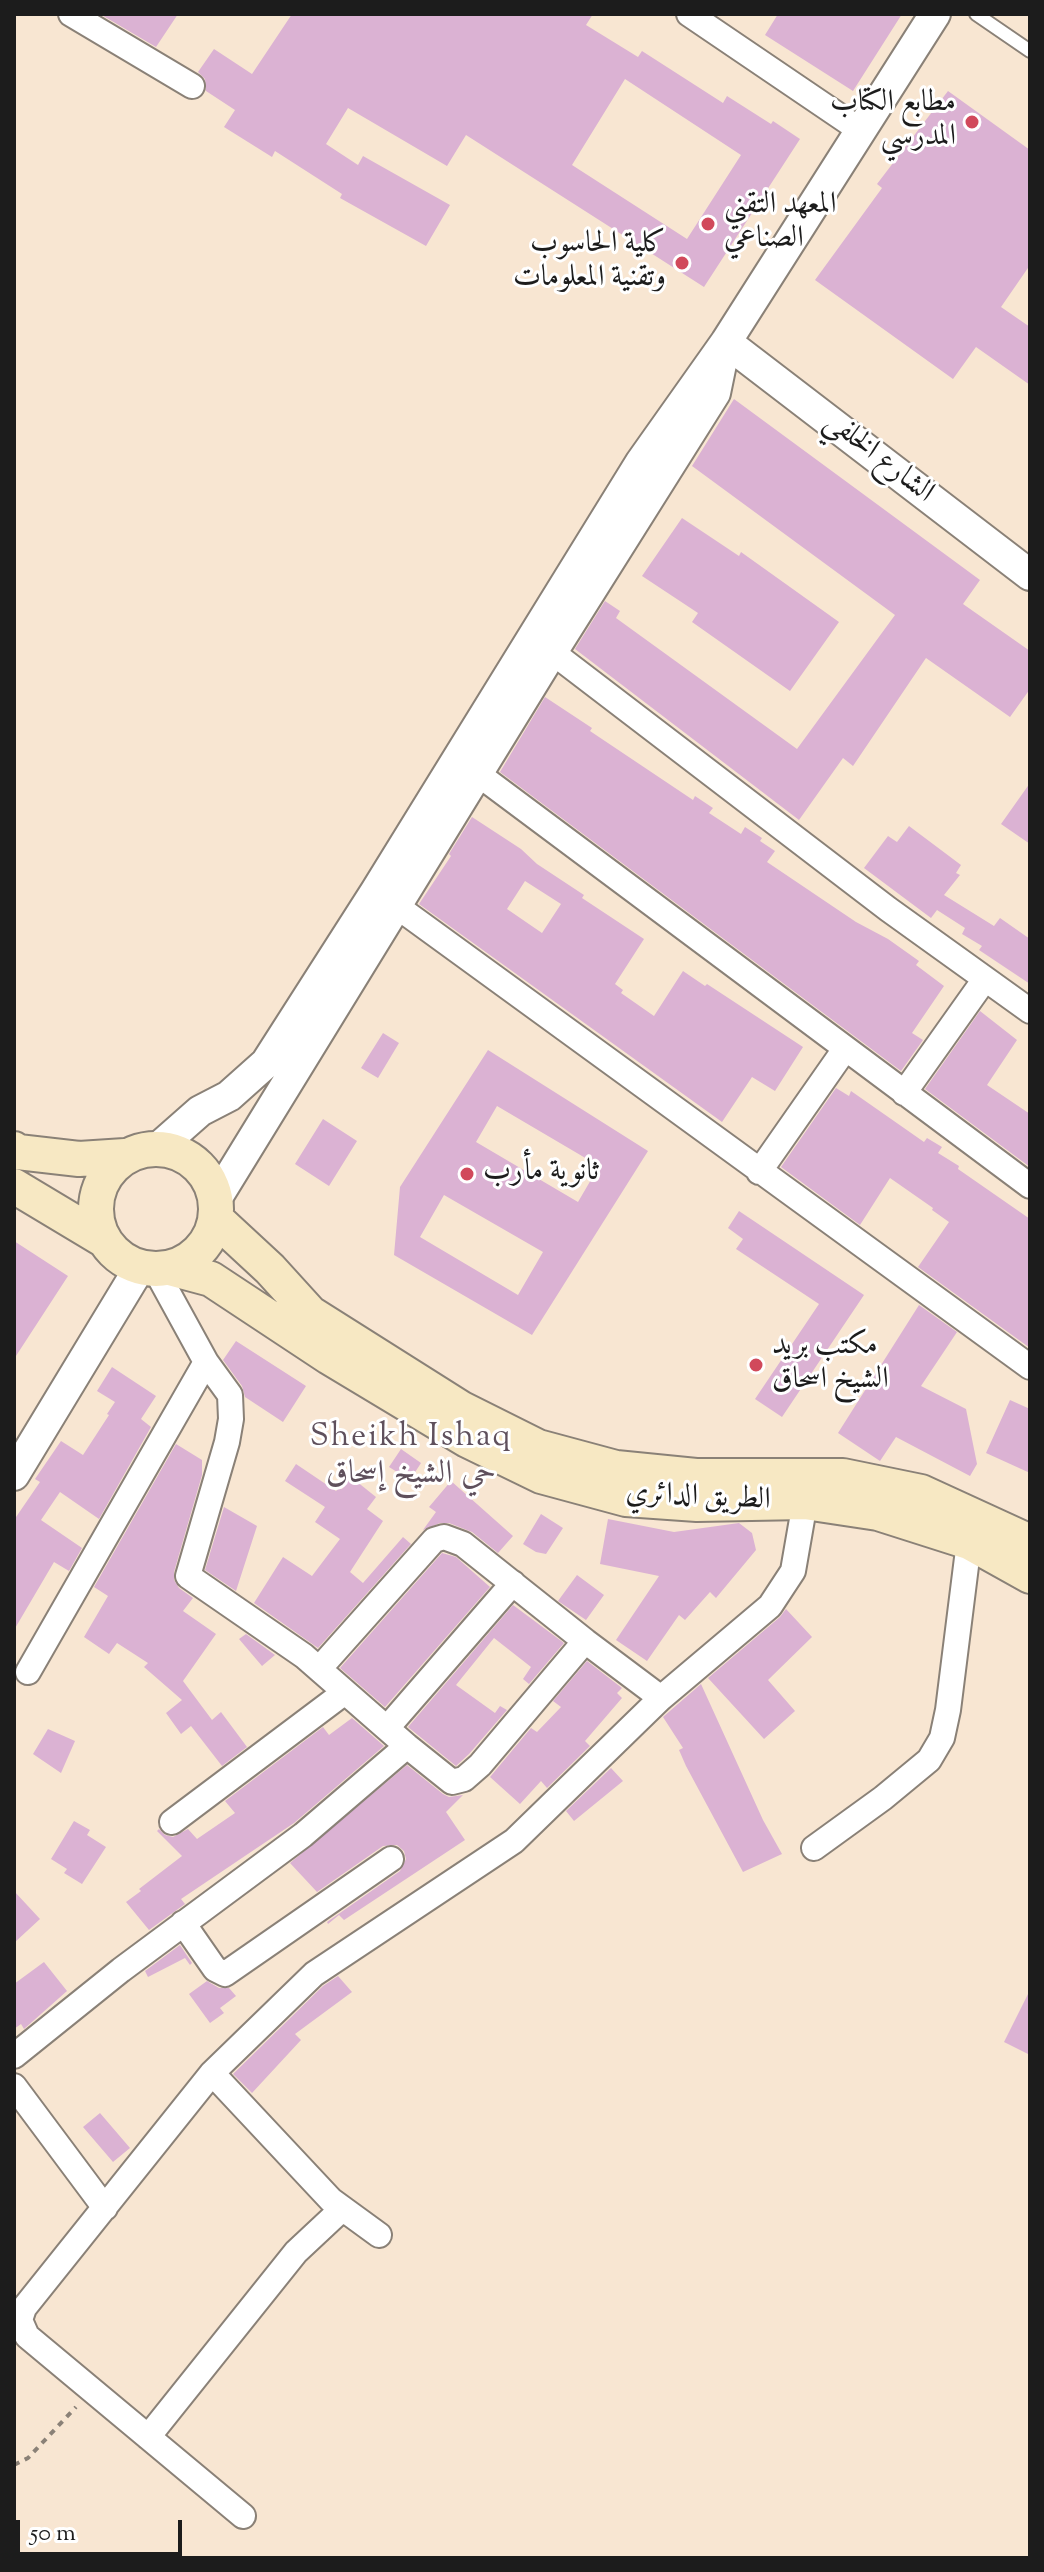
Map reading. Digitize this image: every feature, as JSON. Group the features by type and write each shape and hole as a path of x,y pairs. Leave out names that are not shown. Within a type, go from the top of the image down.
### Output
{"main road":[{"path":"14,1149 79,1159 174,1151 189,1158 206,1176 216,1209 212,1233 195,1256 155,1268 126,1261 104,1240 14,1186"},
{"path":"104,1240 97,1225 95,1209 103,1179 141,1152"},
{"name":"الطريق الدائري","path":"216,1209 310,1313 462,1409 538,1447 616,1468 696,1476 843,1476 921,1492 1030,1542"},
{"name":"الطريق الدائري","path":"155,1268 211,1279 329,1357 467,1440 541,1476 626,1499 697,1504 805,1502 878,1513 969,1542 1030,1576"}],"street":[{"path":"71,14 192,86"},
{"path":"689,14 860,130"},
{"path":"216,1209 386,898 653,468 726,342 935,14"},
{"name":"الشارع الخلفي","path":"726,342 1030,575"},
{"path":"141,1152 200,1111 229,1096 266,1063 478,774 542,646"},
{"path":"542,646 888,909 1030,1011"},
{"path":"478,774 1030,1186"},
{"path":"386,898 1030,1367"},
{"path":"904,1093 985,979"},
{"path":"759,1172 845,1049"},
{"path":"14,1475 155,1268 206,1362 230,1395 231,1419 188,1576 291,1647 452,1782 464,1779 480,1765 585,1641"},
{"path":"28,1672 206,1362"},
{"path":"243,2516 27,2336 20,2320 24,2308 212,2073 314,1974 514,1841 661,1698 770,1606 793,1571 805,1502"},
{"path":"319,1669 434,1540 444,1537 463,1544 661,1698"},
{"path":"814,1848 929,1760 942,1738 969,1542"},
{"path":"387,1728 513,1583"},
{"path":"172,1822 345,1692"},
{"path":"14,2056 183,1923 303,1835 407,1746"},
{"path":"183,1923 215,1969 225,1974 391,1859"},
{"path":"212,2073 331,2200 379,2235"},
{"path":"14,2086 105,2208"},
{"path":"148,2437 296,2252 342,2209"}],"lane":[{"path":"976,14 1030,51"}],"path":[{"path":"14,2465 28,2458 92,2391"}],"building":[{"path":"100,14 178,14 156,47"},
{"path":"292,14 593,14 586,25 638,57 642,51 723,103 727,96 800,139 704,287 466,135 447,166 348,108 326,144 358,165 363,156 450,205 426,246 340,198 342,194 275,151 272,157 224,127 235,110 206,91 205,79 198,72 214,49 252,74","holes":["625,79 741,155 687,239 572,165"]},
{"path":"778,14 902,14 853,91 765,35"},
{"path":"948,91 1030,150 1030,265 1001,307 1030,327 1030,385 976,347 953,379 815,280 882,188 877,184"},
{"path":"734,399 980,580 963,604 1030,651 1030,689 1010,717 926,658 853,766 843,758 799,820 575,649 605,601 620,611 616,618 797,749 895,615 692,466"},
{"path":"682,518 739,556 741,552 839,622 790,691 692,622 698,613 642,576"},
{"path":"545,697 693,800 695,796 713,808 709,813 741,834 745,827 762,838 760,841 775,851 767,862 856,922 888,939 919,961 916,965 944,986 912,1033 923,1040 901,1071 500,772"},
{"path":"1030,783 1030,844 1001,824"},
{"path":"472,817 584,895 582,898 644,939 615,984 623,990 621,993 654,1016 683,971 803,1047 775,1091 752,1077 722,1122 419,904 451,856 449,854","holes":["525,881 561,904 542,933 507,909"]},
{"path":"909,826 961,865 956,873 960,875 944,895 994,926 1000,918 1030,939 1030,984 979,950 982,946 962,934 965,928 937,910 931,918 864,868 888,836 897,842"},
{"path":"980,1011 1017,1040 987,1085 1030,1114 1030,1167 925,1089"},
{"path":"383,1033 399,1043 378,1078 361,1068"},
{"path":"488,1050 648,1151 532,1335 394,1255 400,1187","holes":["497,1106 599,1166 578,1202 476,1142","444,1195 543,1252 518,1295 420,1237"]},
{"path":"836,1088 849,1096 851,1091 924,1142 927,1138 942,1147 938,1153 1030,1219 1030,1348 918,1267 949,1222 933,1208 890,1178 860,1225 781,1167"},
{"path":"323,1119 357,1141 329,1186 295,1164"},
{"path":"739,1211 864,1295 782,1417 755,1399 819,1304 736,1249 743,1239 728,1228"},
{"path":"14,1241 68,1276 14,1359"},
{"path":"919,1305 957,1332 921,1386 966,1409 977,1464 970,1476 896,1437 880,1461 838,1433"},
{"path":"236,1341 306,1386 283,1422 245,1397 242,1386 223,1360"},
{"path":"112,1367 156,1396 141,1419 151,1427 99,1519 60,1492 41,1520 82,1548 69,1571 54,1562 14,1630 14,1520 40,1482 35,1479 61,1441 83,1455 109,1415 115,1402 97,1391"},
{"path":"1010,1400 1030,1409 1030,1473 986,1453"},
{"path":"176,1444 202,1460 202,1475 174,1580 193,1598 183,1611 216,1634 183,1681 212,1720 221,1712 247,1747 222,1766 191,1726 181,1734 166,1713 182,1700 144,1667 148,1663 117,1643 109,1654 84,1637 108,1596 94,1587"},
{"path":"401,1449 421,1463 410,1480 389,1467"},
{"path":"296,1464 336,1491 342,1489 351,1477 376,1497 367,1509 383,1521 350,1572 363,1583 403,1537 411,1544 318,1648 254,1603 283,1557 312,1576 340,1539 315,1522 325,1507 285,1481"},
{"path":"451,1481 513,1536 498,1553 472,1532 449,1523 423,1530 436,1512 429,1507"},
{"path":"224,1507 257,1526 236,1591 205,1570"},
{"path":"541,1514 563,1528 546,1554 523,1544"},
{"path":"608,1519 674,1532 739,1523 752,1533 756,1550 716,1598 710,1592 685,1620 679,1615 647,1661 616,1640 659,1576 600,1564"},
{"path":"442,1553 456,1557 490,1587 385,1707 340,1668"},
{"path":"577,1575 604,1595 586,1620 558,1601"},
{"path":"513,1605 564,1643 529,1684 523,1679 531,1667 494,1638 456,1685 495,1713 500,1706 507,1710 456,1766 408,1727"},
{"path":"786,1609 812,1637 768,1680 795,1711 764,1739 708,1678"},
{"path":"246,1634 275,1655 262,1666 239,1639"},
{"path":"587,1661 622,1688 617,1693 622,1698 585,1741 590,1746 547,1788 541,1781 520,1804 490,1777 531,1728 537,1732 561,1707 553,1701"},
{"path":"701,1684 763,1820 782,1854 743,1872 686,1766 679,1750 683,1748 663,1717"},
{"path":"352,1718 384,1746 294,1823 181,1899 185,1904 149,1930 126,1902 182,1856 157,1831 159,1829 173,1837 188,1829 197,1839 235,1813 225,1801 323,1727 329,1735"},
{"path":"48,1729 75,1741 61,1773 33,1754"},
{"path":"407,1765 443,1794 449,1797 463,1795 446,1812 465,1840 344,1920 339,1915 328,1924 327,1922 400,1871 406,1859 404,1851 397,1845 383,1846 317,1892 290,1863"},
{"path":"611,1768 623,1781 574,1821 566,1811"},
{"path":"74,1821 90,1830 87,1835 106,1847 82,1884 64,1873 67,1869 51,1859"},
{"path":"14,1891 40,1919 14,1943"},
{"path":"180,1945 192,1963 190,1965 185,1958 148,1977 145,1971"},
{"path":"44,1962 67,1991 24,2029 21,2024 14,2029 14,1984"},
{"path":"338,1976 352,1992 295,2034 301,2040 252,2093 233,2074 323,1986"},
{"path":"207,1981 219,1988 229,1988 236,1996 220,2008 224,2013 210,2023 189,1994"},
{"path":"1030,1990 1030,2055 1004,2042"},
{"path":"100,2113 130,2148 113,2162 83,2127"}],"place":[{"name":"مطابع الكتاب المدرسي","path":"972,122"},
{"name":"المعهد التقني الصناعي","path":"708,224"},
{"name":"كلية الحاسوب وتقنية المعلومات","path":"682,263"},
{"name":"ثانوية مأرب","path":"467,1174"},
{"name":"مكتب بريد الشيخ اسحاق","path":"756,1365"}],"district":[{"name":"Sheikh Ishaq حي الشيخ إسحاق","path":"411,1458"}]}
